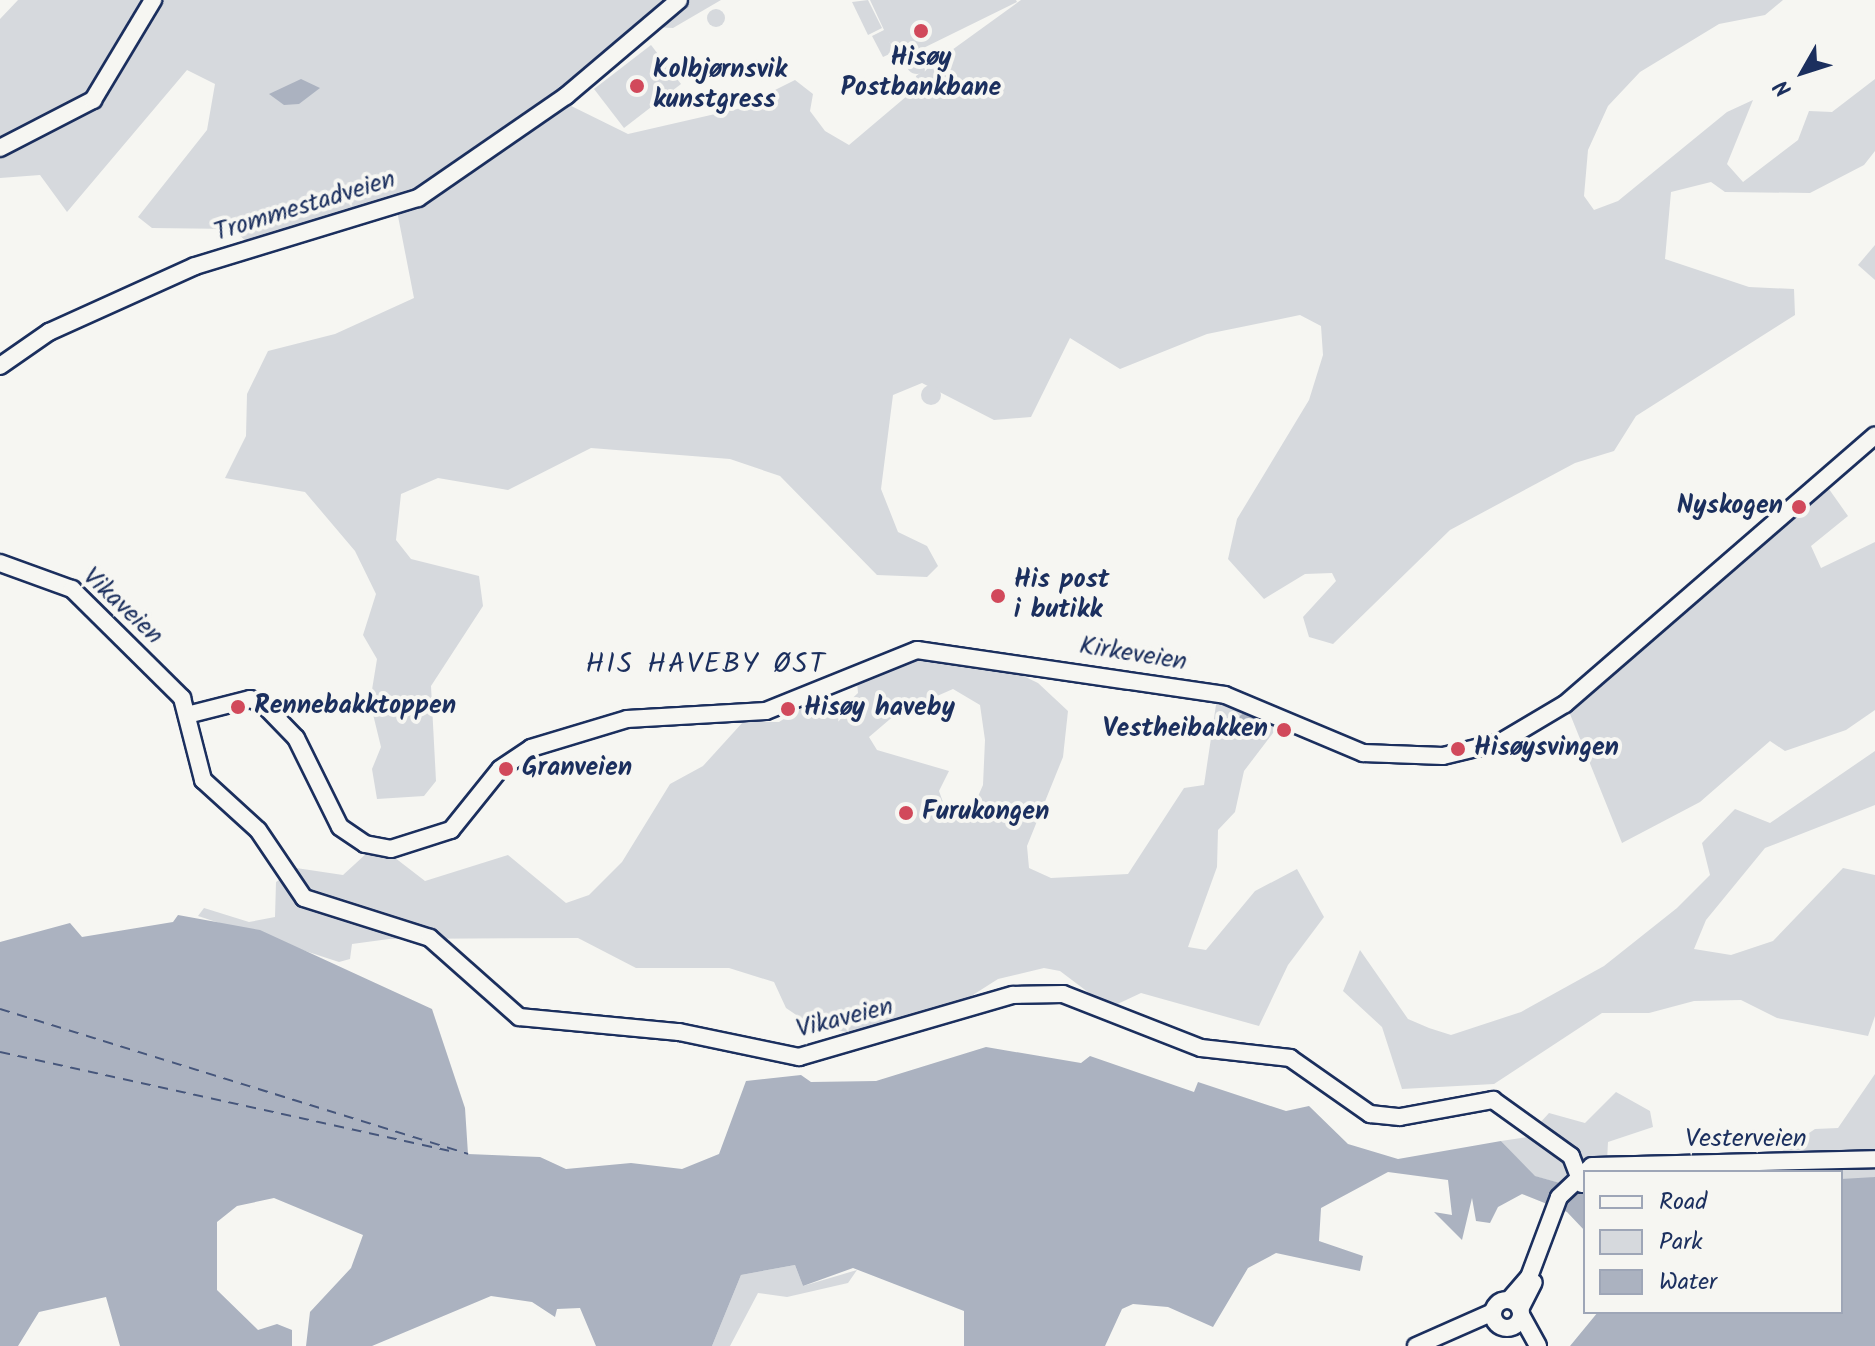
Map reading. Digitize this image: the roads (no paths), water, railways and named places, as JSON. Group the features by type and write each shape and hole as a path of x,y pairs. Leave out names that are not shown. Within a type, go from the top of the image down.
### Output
{"main road":[{"path":"0,148 93,100 153,0"},
{"name":"Trommestadveien","path":"0,366 49,332 195,266 418,198 566,96 679,0"},
{"name":"Kirkeveien","path":"191,714 250,699 296,738 340,827 385,848 451,830 500,769 531,748 627,719 766,711 917,650 1225,695 1363,753 1443,756 1501,742 1565,704 1875,435"},
{"name":"Vikaveien","path":"0,563 80,595 191,714 203,780 258,830 304,898 430,938 519,1017 679,1032 799,1057 1013,995 1052,992 1201,1048 1290,1058 1347,1103 1379,1116 1493,1100 1560,1149 1577,1181"},
{"name":"Vesterveien","path":"1604,1170 1617,1165 1875,1159"},
{"name":"Vesterveien","path":"1606,1170 1617,1165"},
{"path":"1416,1346 1509,1315 1558,1212 1577,1181"},
{"path":"1509,1315 1537,1346"}],"water":[{"path":"301,79 320,88 299,104 284,105 269,94"},
{"path":"1249,712 1258,715 1261,724 1258,733 1249,736 1240,733 1237,724 1240,715"},
{"path":"178,915 260,930 432,1009 465,1108 468,1154 540,1157 566,1169 631,1163 682,1169 719,1154 746,1081 801,1075 811,1082 876,1081 986,1047 1081,1063 1090,1056 1194,1092 1198,1082 1286,1111 1309,1106 1348,1144 1398,1159 1501,1141 1535,1176 1583,1189 1583,1229 1567,1212 1522,1194 1498,1207 1490,1223 1476,1221 1472,1198 1462,1240 1434,1212 1452,1215 1448,1180 1388,1172 1321,1208 1319,1241 1363,1256 1360,1271 1276,1253 1248,1268 1213,1327 1168,1307 1133,1304 1122,1309 1105,1346 964,1346 964,1311 853,1268 803,1286 795,1265 741,1275 712,1346 596,1346 580,1308 557,1309 555,1317 532,1302 491,1296 372,1346 306,1346 310,1312 351,1268 363,1235 274,1198 237,1206 217,1222 217,1290 258,1330 277,1324 292,1330 292,1346 120,1346 106,1297 39,1312 18,1346 0,1346 0,942 70,923 82,937 173,922"},
{"path":"1875,1177 1875,1346 1570,1346 1596,1314 1843,1314 1843,1179"}],"place":[{"name":"Hisøy Postbankbane","path":"921,31"},
{"name":"Kolbjørnsvik kunstgress","path":"637,86"},
{"name":"Nyskogen","path":"1799,507"},
{"name":"His post i butikk","path":"998,596"},
{"name":"Rennebakktoppen","path":"238,707"},
{"name":"Hisøy haveby","path":"788,709"},
{"name":"Vestheibakken","path":"1284,730"},
{"name":"Hisøysvingen","path":"1458,749"},
{"name":"Granveien","path":"506,769"},
{"name":"Furukongen","path":"906,813"}],"district":[{"name":"HIS HAVEBY ØST","path":"706,665"}]}
